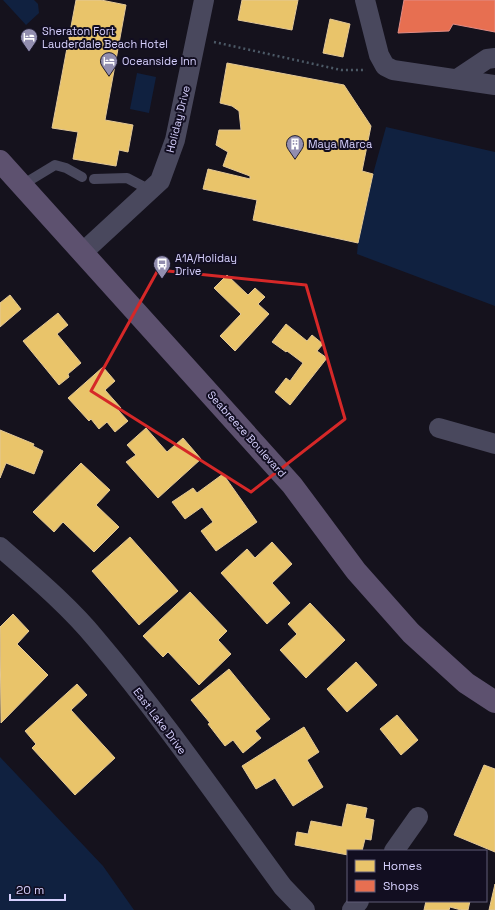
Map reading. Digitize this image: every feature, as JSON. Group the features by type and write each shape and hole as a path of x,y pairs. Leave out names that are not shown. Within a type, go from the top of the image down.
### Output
{"main road":[{"name":"Seabreeze Boulevard","path":"2,167 22,185 292,484 356,571 406,627 466,683 495,702"}],"street":[{"name":"Holiday Drive","path":"82,252 160,181 175,140 204,0"},
{"path":"365,0 379,55 385,66 393,70 495,85"},
{"path":"457,79 487,58 495,58"},
{"path":"439,428 495,444"},
{"name":"East Lake Drive","path":"0,547 44,585 95,638 152,708 283,887 305,910"},
{"path":"395,850 418,817"}],"lane":[{"path":"22,185 55,166 66,168 82,177"},
{"path":"94,179 127,178 150,190"}],"path":[{"path":"196,38 341,70 393,70"}],"highlighted area":[{"path":"158,270 306,285 345,419 251,492 91,391"}],"water":[{"path":"3,0 34,0 38,4 39,13 26,25"},
{"path":"137,73 156,77 149,113 130,109"},
{"path":"386,127 495,152 495,306 357,254 373,174"},
{"path":"0,757 103,866 134,910 0,910"}],"building: Homes":[{"path":"76,0 101,0 126,5 105,120 133,125 128,152 119,150 116,166 73,159 78,132 52,128"},
{"path":"242,0 298,0 292,30 238,20"},
{"path":"330,19 350,24 343,57 323,53"},
{"name":"Maya Marca","path":"227,63 344,85 371,126 362,171 373,174 358,243 253,220 257,200 203,189 208,169 250,179 250,176 223,166 228,152 216,145 219,130 241,130 239,111 232,106 220,103"},
{"path":"227,275 248,295 255,288 265,297 258,304 269,314 235,351 220,336 241,314 214,288"},
{"path":"10,295 21,309 0,327 0,303"},
{"path":"58,313 68,325 57,334 81,363 68,374 69,377 59,385 23,341"},
{"path":"286,324 307,341 312,335 323,344 317,351 327,358 290,405 275,392 286,378 290,381 303,363 272,342"},
{"path":"103,367 115,381 105,390 121,408 118,410 128,421 115,432 107,422 99,429 91,419 89,421 68,398"},
{"path":"146,428 167,452 183,438 201,459 158,498 126,462 136,455 127,445"},
{"path":"0,430 34,444 33,446 43,451 34,474 6,463 0,478"},
{"path":"81,463 110,490 96,505 119,527 94,552 63,522 54,532 33,512"},
{"path":"223,474 257,522 216,551 201,531 213,522 202,507 185,519 172,502 193,488 197,493"},
{"path":"130,537 178,591 139,625 92,571"},
{"path":"272,542 292,564 272,583 290,603 267,624 221,573 247,549 255,558"},
{"path":"190,592 227,631 218,640 231,654 199,685 168,652 163,657 143,636"},
{"path":"310,603 345,640 306,678 280,650 297,634 288,624"},
{"path":"13,614 29,631 17,644 48,675 1,723 0,627"},
{"path":"356,662 377,685 347,712 327,689"},
{"path":"229,669 270,719 255,731 261,738 243,753 233,740 225,746 208,724 210,723 191,700"},
{"path":"77,684 87,695 71,710 115,758 75,795 32,748 36,744 25,731"},
{"path":"397,715 418,740 401,755 380,729"},
{"path":"304,727 319,752 307,760 323,787 293,806 275,778 256,789 242,766"},
{"path":"484,765 495,769 495,852 454,835"},
{"path":"347,804 367,808 365,818 374,820 371,840 365,839 362,850 347,850 347,855 295,845 297,832 308,834 311,821 342,827"},
{"path":"495,884 495,910 489,910"},
{"path":"426,902 470,902 468,910 450,907 449,910 424,910"}],"building: Shops":[{"path":"404,0 495,0 495,32 453,24 449,31 398,33"}],"place":[{"name":"Sheraton Fort Lauderdale Beach Hotel","path":"29,52"},
{"name":"Oceanside Inn","path":"109,76"},
{"name":"Maya Marca","path":"295,159"},
{"name":"A1A/Holiday Drive","path":"162,279"}]}
